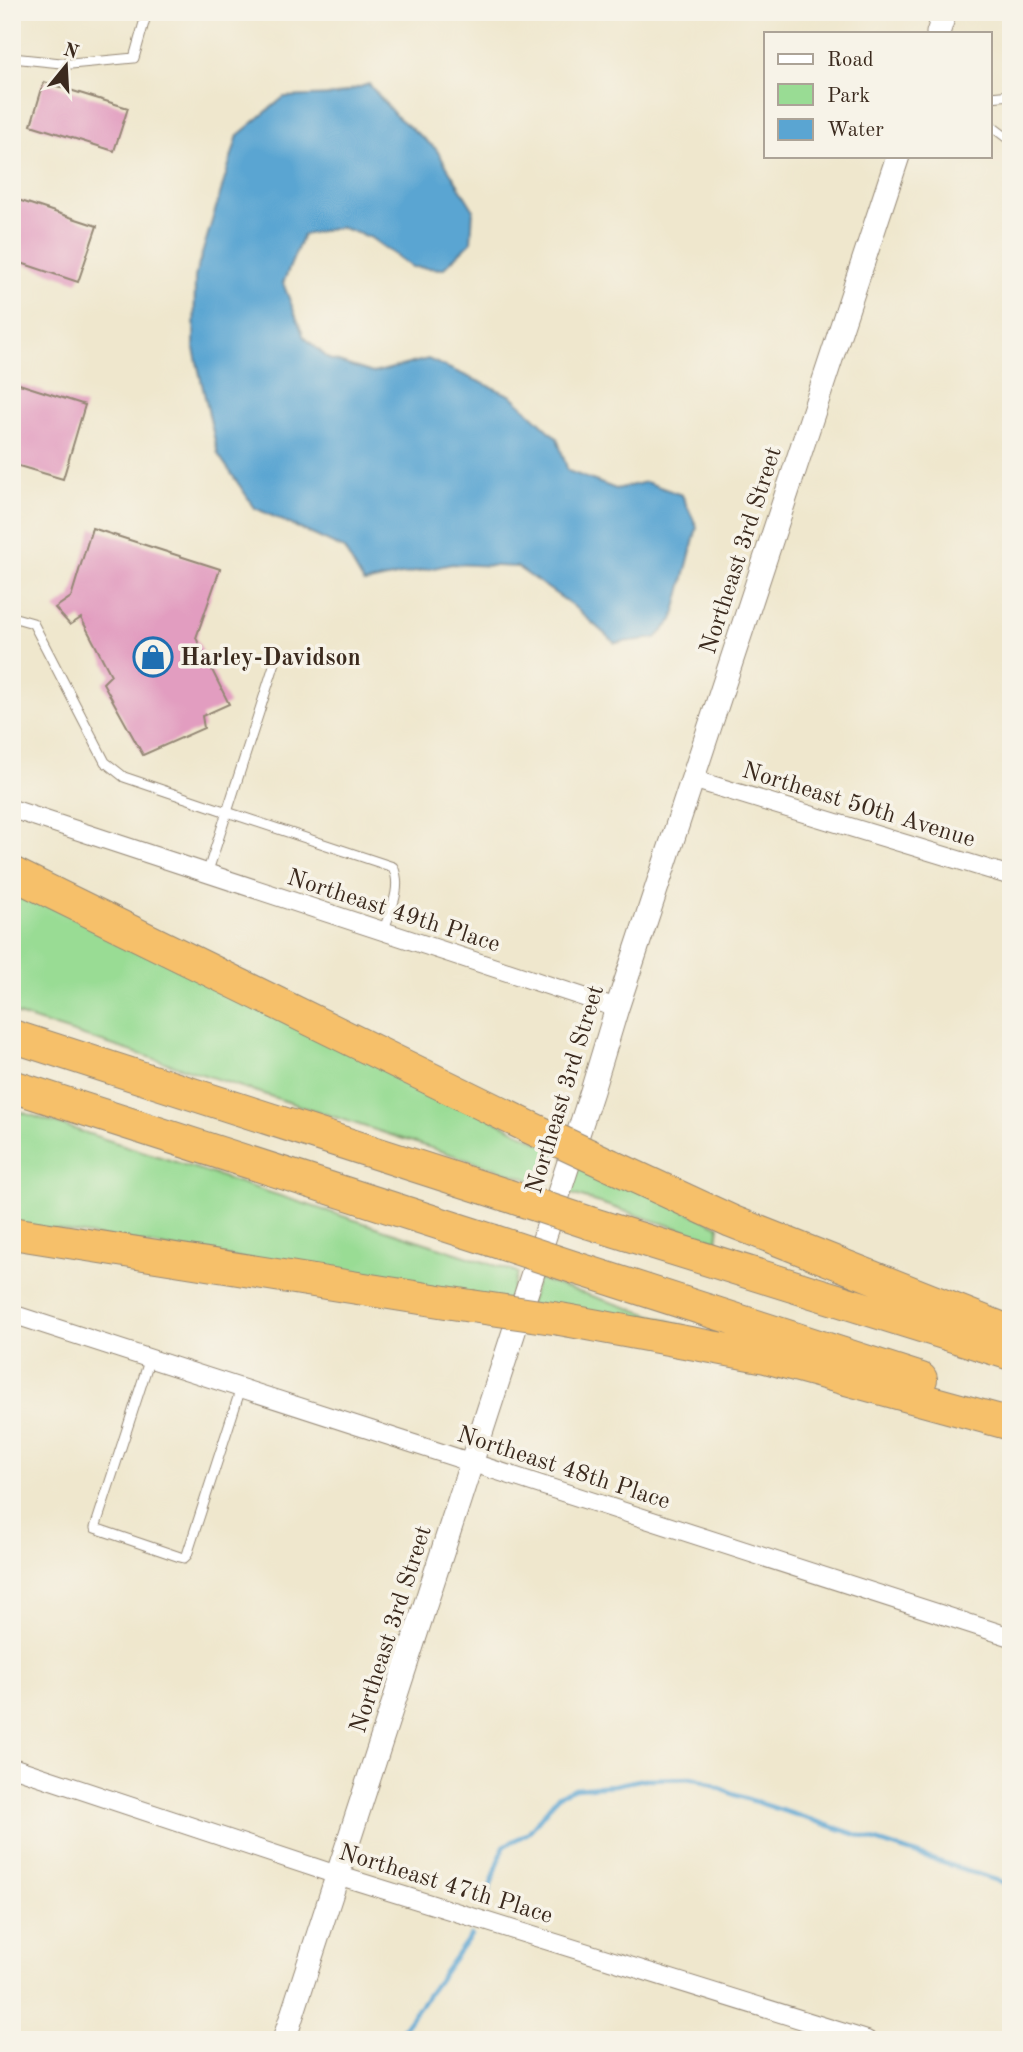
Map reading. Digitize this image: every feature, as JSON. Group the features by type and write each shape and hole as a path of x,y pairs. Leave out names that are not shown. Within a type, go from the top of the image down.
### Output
{"highway":[{"path":"12,873 610,1165 743,1225 1011,1332"},
{"path":"12,1036 590,1223 1011,1354"},
{"path":"12,1086 1011,1408"},
{"path":"12,1233 560,1320 766,1357 1011,1424"}],"street":[{"path":"938,32 945,12"},
{"name":"Northeast 3rd Street","path":"284,2040 617,1009 897,158"},
{"name":"Northeast 50th Avenue","path":"692,779 1011,876"},
{"name":"Northeast 49th Place","path":"12,809 617,1009"},
{"name":"Northeast 48th Place","path":"12,1314 1011,1637"},
{"name":"Northeast 47th Place","path":"12,1767 337,1875 867,2040"}],"lane":[{"path":"12,58 71,64 134,58 147,12"},
{"path":"992,97 1011,95"},
{"path":"992,127 1011,141"},
{"path":"12,617 33,623 105,762 124,777 393,867 398,877 398,887 383,932"},
{"path":"207,874 279,650"},
{"path":"150,1358 94,1528 168,1553 184,1558 187,1555 241,1388"}],"green space":[{"path":"12,883 557,1151 546,1185 12,1013"},
{"path":"12,1109 518,1273 508,1301 12,1223"},
{"path":"579,1161 719,1226 717,1241 569,1193"},
{"path":"538,1279 686,1326 529,1305"}],"water":[{"path":"369,84 395,115 436,149 473,209 471,242 443,269 412,267 371,238 340,227 303,235 283,283 304,337 329,359 373,373 428,359 512,396 557,438 568,471 616,489 646,482 682,495 697,527 673,620 656,638 615,643 572,605 517,567 452,564 364,583 344,549 255,508 218,454 194,349 195,277 238,135 284,97 336,95"}],"building":[{"path":"44,82 128,108 114,151 31,125"},
{"path":"12,198 97,226 78,282 12,260"},
{"path":"16,383 85,405 63,479 12,464 12,395"},
{"name":"Harley-Davidson","path":"92,528 220,569 196,638 229,704 202,716 204,728 143,755 103,683 111,675 81,618 70,625 55,608 71,597"}],"waterway":[{"path":"484,1905 504,1846 528,1833 559,1795 575,1788 615,1785 644,1779 697,1778 735,1795 1011,1885"},
{"path":"395,2040 471,1935"}],"place":[{"name":"Harley-Davidson","path":"153,657"}]}
